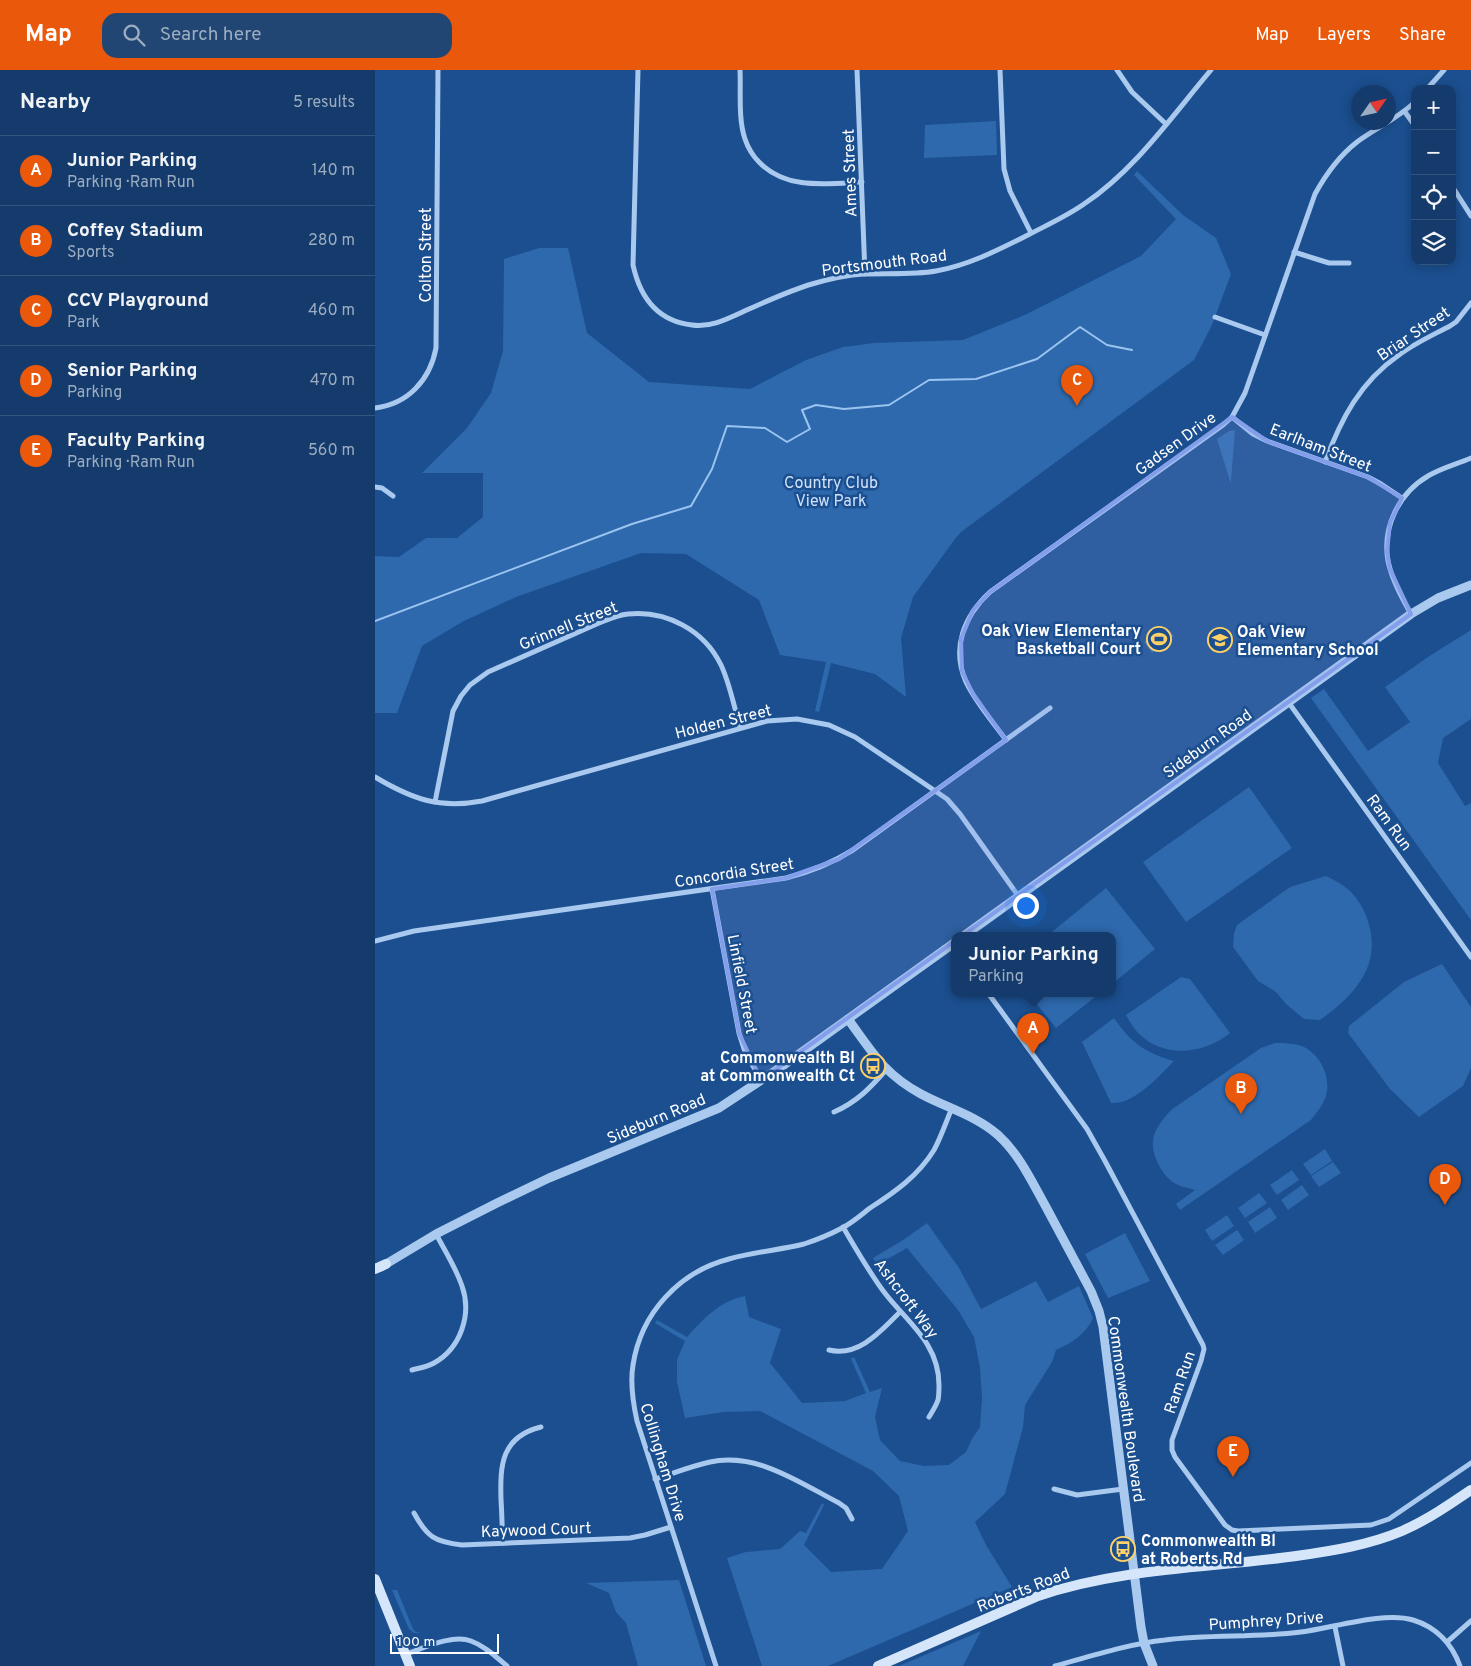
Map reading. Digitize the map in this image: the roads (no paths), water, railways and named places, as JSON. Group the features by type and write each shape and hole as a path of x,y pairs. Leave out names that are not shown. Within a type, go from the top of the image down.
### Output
{"main road":[{"path":"375,1270 386,1264"},
{"name":"Roberts Road","path":"878,1666 1038,1596 1082,1583 1134,1573 1255,1561 1312,1553 1375,1540 1402,1531 1471,1490"},
{"path":"375,1579 410,1666"}],"street":[{"name":"Colton Street","path":"375,408 400,401 416,389 429,372 437,348 438,70"},
{"name":"Portsmouth Road","path":"638,70 633,265 636,282 643,295 663,315 692,325 708,325 725,320 804,286 825,280 865,274 920,273 954,267 988,254 1031,233 1083,205 1103,191 1132,165 1211,70"},
{"path":"740,70 742,127 745,140 755,157 765,168 777,176 805,184 862,182"},
{"name":"Ames Street","path":"857,70 865,274"},
{"path":"1000,70 1004,169 1010,191 1031,233"},
{"path":"1117,70 1133,92 1166,124"},
{"path":"1431,85 1444,70"},
{"name":"Gadsen Drive","path":"1006,740 973,694 962,671 961,639 965,624 973,610 990,592 1223,425 1231,417 1245,393 1315,194 1331,167 1356,143 1405,112 1411,106"},
{"path":"1405,112 1411,120"},
{"path":"1456,192 1471,216"},
{"path":"1294,252 1329,263 1349,263"},
{"name":"Briar Street","path":"1325,462 1343,419 1366,385 1381,369 1399,355 1456,322 1471,303"},
{"path":"1215,318 1265,335"},
{"name":"Earlham Street","path":"1231,417 1253,434 1267,441 1368,477 1402,498"},
{"path":"1411,614 1390,570 1387,538 1390,524 1402,498 1410,489 1427,476 1471,458"},
{"path":"375,486 382,488 393,496"},
{"name":"Sideburn Road","path":"969,932 1411,614 1438,598 1471,585"},
{"name":"Grinnell Street","path":"435,802 453,712 461,696 470,685 488,672 618,616 640,613 661,616 681,624 705,642 720,664 725,676 740,728"},
{"name":"Ram Run","path":"1289,703 1471,957"},
{"name":"Concordia Street","path":"375,942 414,931 805,874 853,850 1051,708"},
{"name":"Holden Street","path":"375,777 409,795 455,805 482,801 767,721 786,719 809,720 829,725 855,737 947,799 960,814 1019,897"},
{"name":"Linfield Street","path":"712,889 739,1033 745,1052 761,1080"},
{"name":"Sideburn Road","path":"386,1264 469,1216 549,1178 707,1114 761,1080 951,946"},
{"name":"Ram Run","path":"992,997 1087,1129 1203,1345 1201,1362 1171,1445 1175,1457 1225,1525 1232,1530 1238,1531 1371,1526 1397,1514 1471,1462"},
{"name":"Commonwealth Boulevard","path":"848,1019 877,1060 897,1079 923,1095 984,1124 999,1136 1019,1158 1091,1291 1103,1327 1144,1643 1153,1666"},
{"path":"834,1112 848,1106 861,1097 887,1070"},
{"name":"Collingham Drive","path":"716,1666 637,1421 632,1396 633,1365 640,1336 665,1296 681,1281 700,1269 729,1259 805,1243 843,1227 902,1187 920,1169 934,1149 952,1108"},
{"name":"Ashcroft Way","path":"843,1227 878,1284 900,1312 923,1336 931,1350 939,1380 938,1396 929,1417"},
{"path":"412,1370 430,1365 445,1355 460,1336 465,1321 466,1303 462,1286 436,1234"},
{"path":"829,1350 841,1352 861,1345 874,1337 900,1312"},
{"path":"503,1543 500,1477 503,1458 508,1449 521,1435 529,1430 541,1427"},
{"path":"655,1479 711,1462 745,1461 769,1468 839,1503 846,1508 852,1519"},
{"path":"1054,1489 1077,1495 1123,1489"},
{"name":"Kaywood Court","path":"414,1513 423,1530 433,1538 441,1542 462,1545 630,1538 645,1536 671,1527"},
{"name":"Pumphrey Drive","path":"1055,1666 1144,1643 1187,1637 1293,1633 1383,1618 1403,1618 1425,1625 1437,1632 1447,1642 1459,1666"},
{"path":"1447,1642 1471,1621"},
{"path":"1335,1627 1343,1666"},
{"path":"406,1654 447,1640 469,1640 488,1650 507,1666"}],"waterway":[{"path":"375,621 632,524 691,506 712,469 727,426 765,428 787,442 810,429 802,410 816,405 844,409 889,405 929,380 976,379 1037,359 1080,327 1107,345 1132,350"}],"place":[{"name":"CCV Playground","path":"1077,406"},
{"name":"Oak View Elementary Basketball Court","path":"1159,639"},
{"name":"Oak View Elementary School","path":"1220,640"},
{"name":"Junior Parking","path":"1033,1054"},
{"name":"Commonwealth Bl at Commonwealth Ct","path":"873,1066"},
{"name":"Coffey Stadium","path":"1241,1114"},
{"name":"Senior Parking","path":"1445,1205"},
{"name":"Faculty Parking","path":"1233,1477"},
{"name":"Commonwealth Bl at Roberts Rd","path":"1123,1549"}],"park label":[{"name":"Country Club View Park","path":"831,491"}]}
